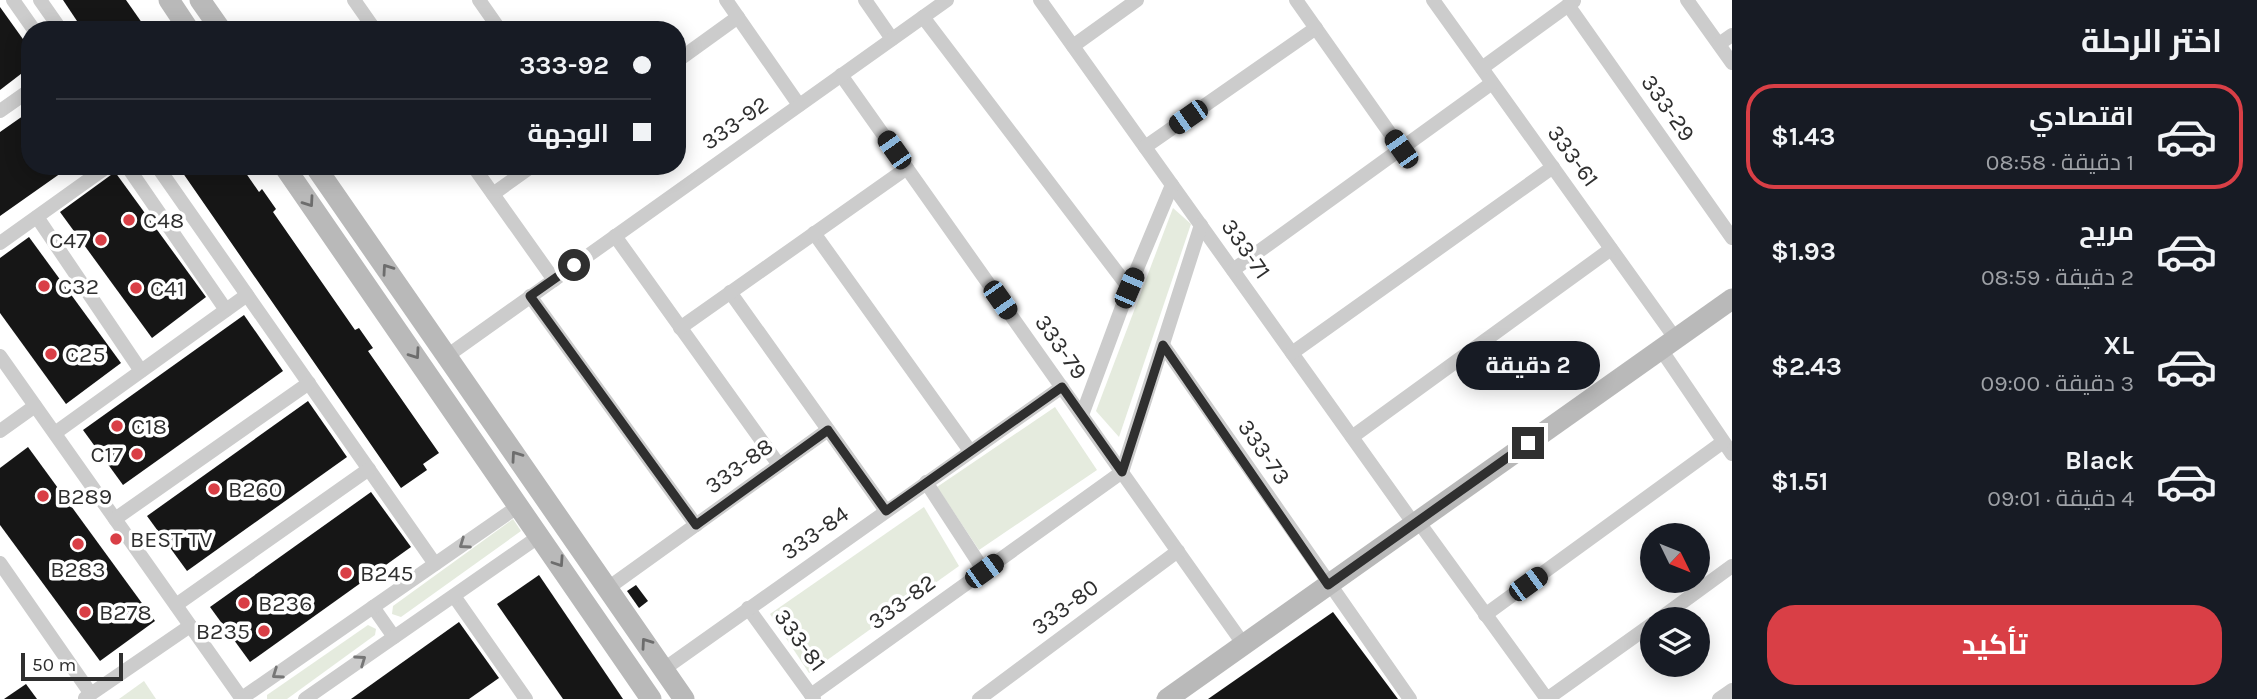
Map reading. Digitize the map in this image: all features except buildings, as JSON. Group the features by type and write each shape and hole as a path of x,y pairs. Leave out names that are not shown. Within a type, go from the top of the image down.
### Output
{"main road":[{"path":"169,0 183,21"},
{"path":"200,0 215,21"},
{"path":"290,175 541,535 651,699"},
{"path":"322,175 684,699"},
{"path":"334,238 355,223"},
{"path":"1180,695 1244,645 1732,299"}],"street":[{"path":"13,0 28,21"},
{"path":"40,0 55,21"},
{"path":"354,0 369,21"},
{"path":"479,0 494,21"},
{"path":"726,0 799,105"},
{"path":"865,0 892,39"},
{"name":"333-92","path":"447,356 947,0"},
{"name":"333-71","path":"1040,0 1352,437 1546,699"},
{"path":"1073,46 1137,0"},
{"path":"1296,0 1401,149"},
{"name":"333-61","path":"1433,0 1611,249 1728,448"},
{"path":"1687,0 1732,63"},
{"path":"1482,68 1572,3"},
{"name":"333-29","path":"1572,3 1732,238"},
{"path":"686,55 738,17"},
{"path":"923,17 1129,288"},
{"path":"1145,147 1316,28"},
{"path":"1719,44 1732,35"},
{"name":"333-79","path":"841,75 1244,645"},
{"path":"1233,270 1493,83"},
{"path":"0,111 21,96"},
{"path":"1292,353 1553,167"},
{"path":"680,328 907,168"},
{"path":"0,243 95,175"},
{"path":"133,175 226,310"},
{"path":"163,175 435,564"},
{"path":"479,175 554,280"},
{"path":"493,194 519,175"},
{"path":"1082,415 1129,288 1172,185"},
{"path":"37,217 141,371"},
{"path":"1122,472 1201,225"},
{"path":"814,233 970,451"},
{"path":"615,236 779,465"},
{"path":"1352,437 1611,249"},
{"path":"730,292 886,511"},
{"path":"55,433 247,295"},
{"path":"530,296 696,525"},
{"name":"333-73","path":"1163,345 1410,699"},
{"path":"0,356 242,699 520,505"},
{"path":"115,519 309,383"},
{"name":"333-84","path":"664,669 1062,387"},
{"path":"0,431 35,406"},
{"name":"333-88","path":"608,588 828,430"},
{"path":"1485,615 1728,448"},
{"path":"176,605 369,469"},
{"name":"333-82","path":"813,697 1122,472"},
{"path":"926,482 984,571"},
{"path":"305,699 541,535"},
{"name":"333-80","path":"979,699 1178,551"},
{"path":"0,563 88,696 190,626"},
{"path":"1676,607 1732,566"},
{"path":"453,596 521,697"},
{"path":"373,607 394,637"},
{"name":"333-81","path":"748,608 813,697"},
{"path":"1546,699 1640,632"},
{"path":"1719,699 1732,690"}],"shaded area":[{"path":"1173,208 1191,224 1119,437 1096,411"},
{"path":"1055,407 1097,470 979,550 937,487"},
{"path":"924,507 959,566 809,673 770,614"},
{"path":"513,519 521,531 401,617 392,614 393,606"},
{"path":"368,625 376,629 375,635 287,699 267,699 267,695"},
{"path":"144,681 156,699 119,699"}],"place":[{"name":"C48","path":"129,220"},
{"name":"C47","path":"101,240"},
{"name":"C32","path":"44,286"},
{"name":"C41","path":"136,288"},
{"name":"C25","path":"51,354"},
{"name":"C18","path":"117,426"},
{"name":"C17","path":"137,454"},
{"name":"B260","path":"214,489"},
{"name":"B289","path":"43,496"},
{"name":"BEST TV","path":"116,539"},
{"name":"B283","path":"78,544"},
{"name":"B245","path":"346,573"},
{"name":"B236","path":"244,603"},
{"name":"B278","path":"85,612"},
{"name":"B235","path":"264,631"}],"route":[{"path":"574,265 530,296 696,525 828,430 886,511 1062,387 1122,472 1163,345 1328,585 1528,443"}]}
